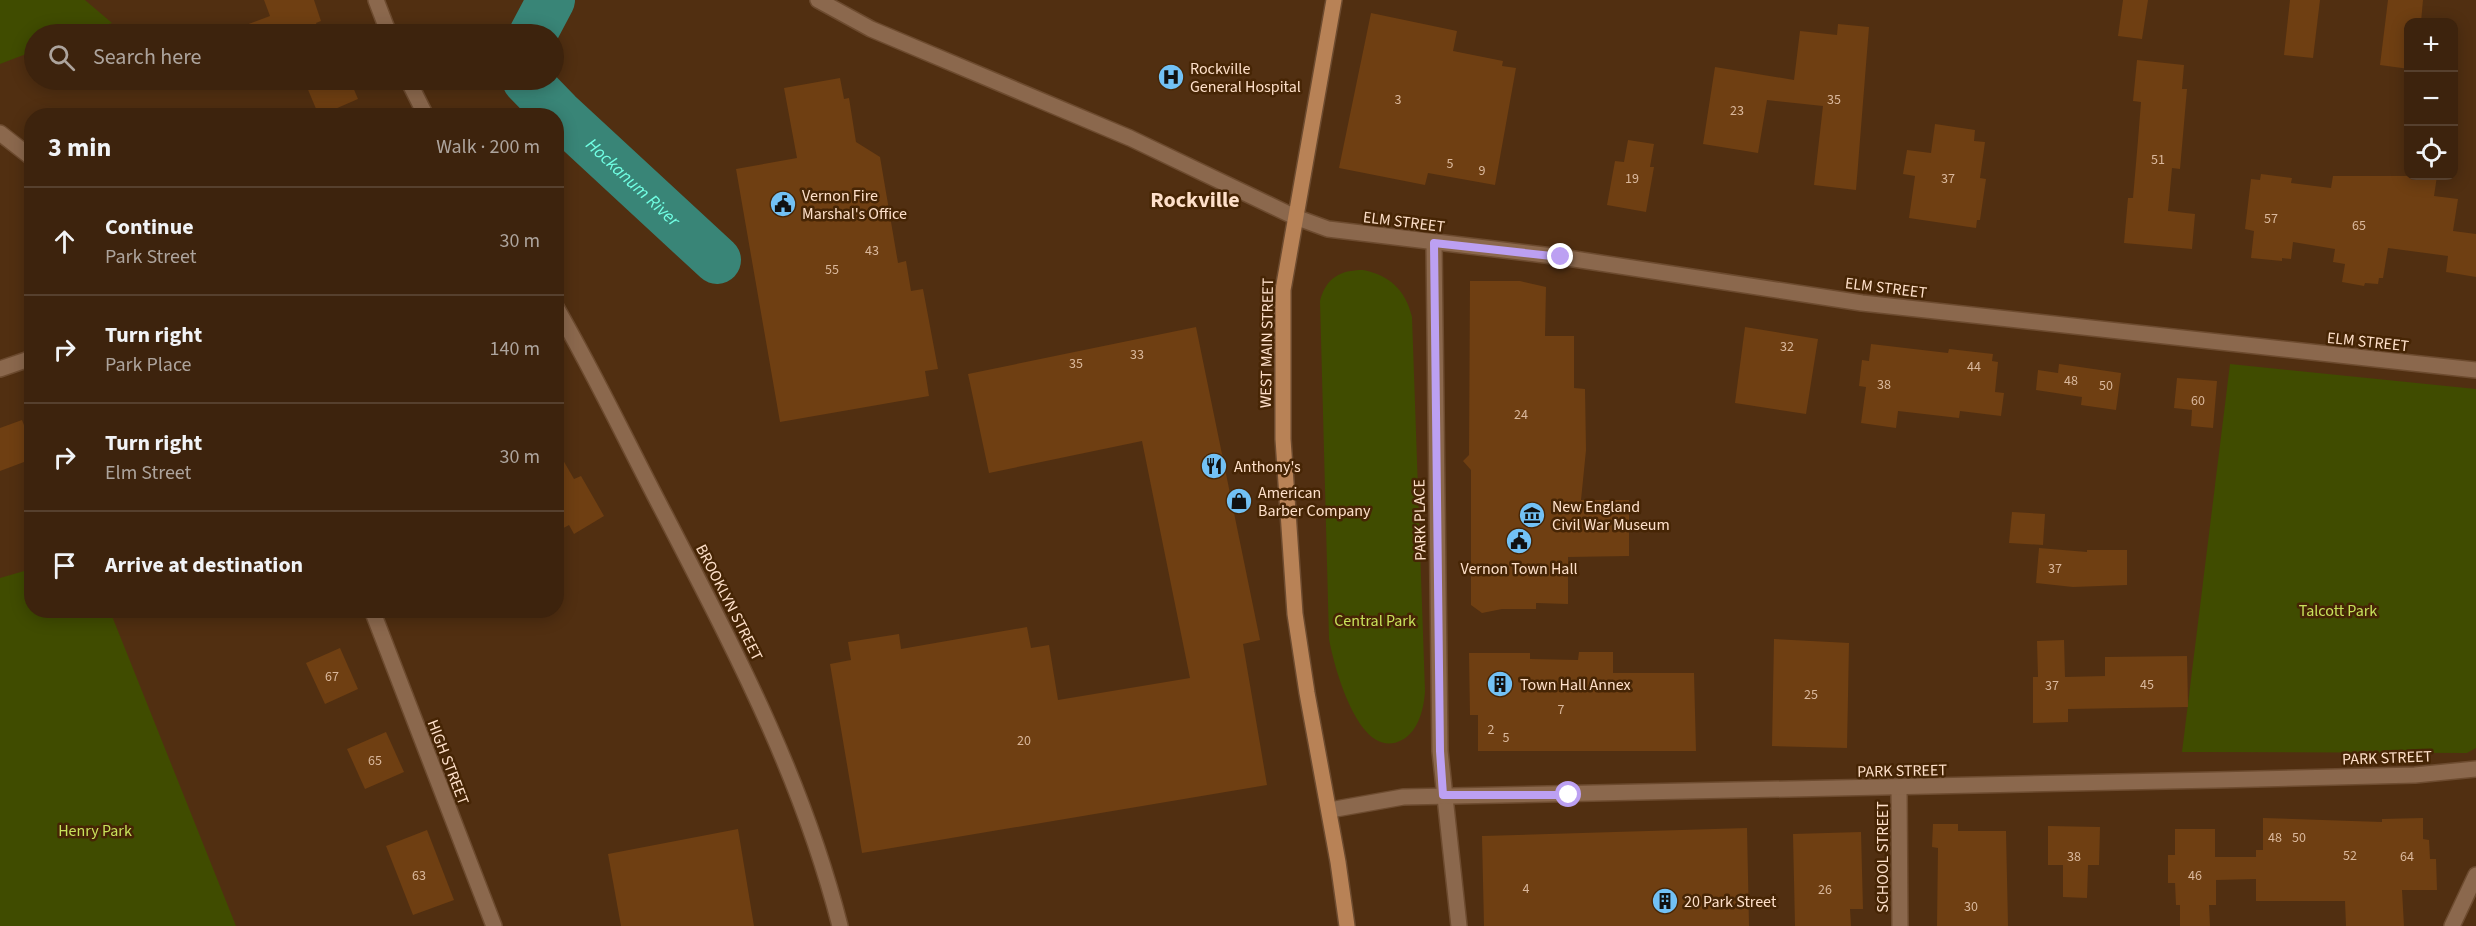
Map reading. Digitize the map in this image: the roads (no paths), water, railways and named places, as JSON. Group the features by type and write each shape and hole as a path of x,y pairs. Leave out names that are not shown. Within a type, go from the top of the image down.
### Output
{"main road":[{"name":"WEST MAIN STREET","path":"1334,0 1283,290 1283,439 1287,523 1301,657 1330,810 1347,926"}],"street":[{"path":"376,0 384,24"},
{"path":"818,0 871,29 1130,138 1295,217"},
{"path":"413,90 422,108"},
{"path":"0,133 24,152"},
{"name":"ELM STREET","path":"1295,217 1328,229 1570,258 1862,303 2476,370"},
{"name":"PARK PLACE","path":"1434,243 1440,751 1459,926"},
{"name":"BROOKLYN STREET","path":"564,321 605,395 776,735 812,828 840,926"},
{"path":"0,369 24,361"},
{"name":"HIGH STREET","path":"375,618 494,926"},
{"name":"PARK STREET","path":"1330,810 1389,798 1443,795 1899,788 2415,775 2476,769"},
{"name":"SCHOOL STREET","path":"1899,788 1900,926"},
{"path":"2452,926 2476,875"}],"waterway":[{"name":"Hockanum River","path":"538,24 551,0"},
{"name":"Hockanum River","path":"536,90 553,108"},
{"name":"Hockanum River","path":"564,119 717,260"}],"place":[{"name":"Rockville General Hospital","path":"1171,77"},
{"name":"Vernon Fire Marshal's Office","path":"783,204"},
{"name":"Anthony's","path":"1214,466"},
{"name":"American Barber Company","path":"1239,501"},
{"name":"New England Civil War Museum","path":"1532,515"},
{"name":"Vernon Town Hall","path":"1519,541"},
{"name":"Town Hall Annex","path":"1500,684"},
{"name":"20 Park Street","path":"1665,901"}],"district":[{"name":"Rockville","path":"1195,199"}],"park label":[{"name":"Talcott Park","path":"2338,610"},
{"name":"Central Park","path":"1375,620"},
{"name":"Henry Park","path":"95,830"}]}
